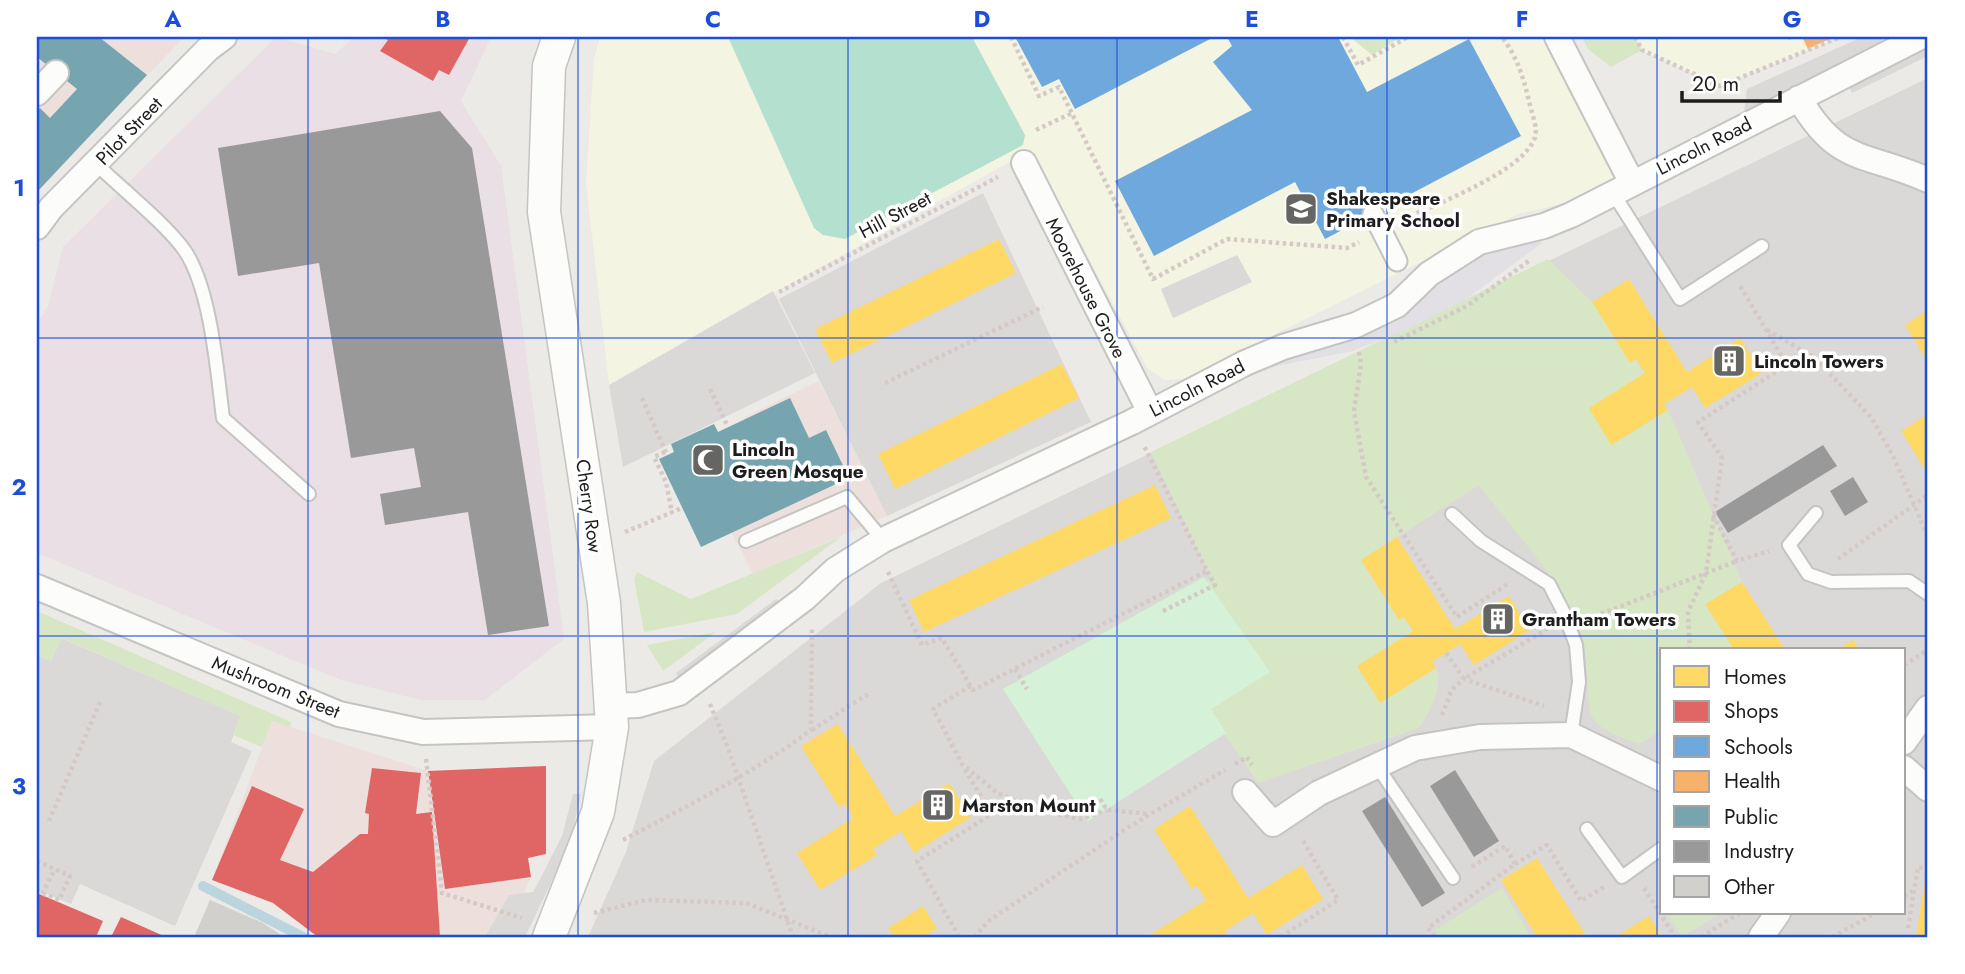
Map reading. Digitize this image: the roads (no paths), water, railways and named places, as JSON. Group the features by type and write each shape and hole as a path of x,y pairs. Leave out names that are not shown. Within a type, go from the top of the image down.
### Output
{"street":[{"name":"Pilot Street","path":"37,227 51,208 208,49 224,37"},
{"name":"Cherry Row","path":"551,933 598,812 612,716 604,603 544,212 549,66 559,37"},
{"path":"1557,37 1622,188"},
{"name":"Lincoln Road","path":"612,716 679,693 805,598 835,570 883,540 1150,412 1245,362 1283,347 1356,325 1397,305 1429,274 1479,242 1544,226 1920,37"},
{"path":"37,93 56,73"},
{"path":"1799,98 1828,140 1848,153 1899,167 1928,180"},
{"name":"Moorehouse Grove","path":"1024,163 1150,412"},
{"path":"1377,222 1397,261"},
{"name":"Mushroom Street","path":"37,587 339,714 424,732 612,716"},
{"path":"1906,739 1928,708"},
{"path":"1245,792 1273,824 1319,793 1415,748 1429,744 1572,727 1660,778"},
{"path":"1906,770 1928,789"},
{"path":"1761,937 1777,914"}],"lane":[{"path":"96,164 183,249 194,267 211,331 223,418 309,494"},
{"path":"1622,188 1680,299 1762,246"},
{"path":"746,541 847,497 883,540"},
{"path":"1816,513 1788,545 1808,574 1831,582 1909,581 1928,594"},
{"path":"1452,514 1481,541 1549,584 1576,645 1579,682 1572,727"},
{"path":"1377,766 1453,878"},
{"path":"1587,828 1627,873 1660,849"}],"waterway":[{"path":"203,886 303,937"}],"place":[{"name":"Shakespeare Primary School","path":"1301,209"},
{"name":"Lincoln Towers","path":"1729,361"},
{"name":"Lincoln Green Mosque","path":"708,460"},
{"name":"Grantham Towers","path":"1498,619"},
{"name":"Marston Mount","path":"938,805"}]}
